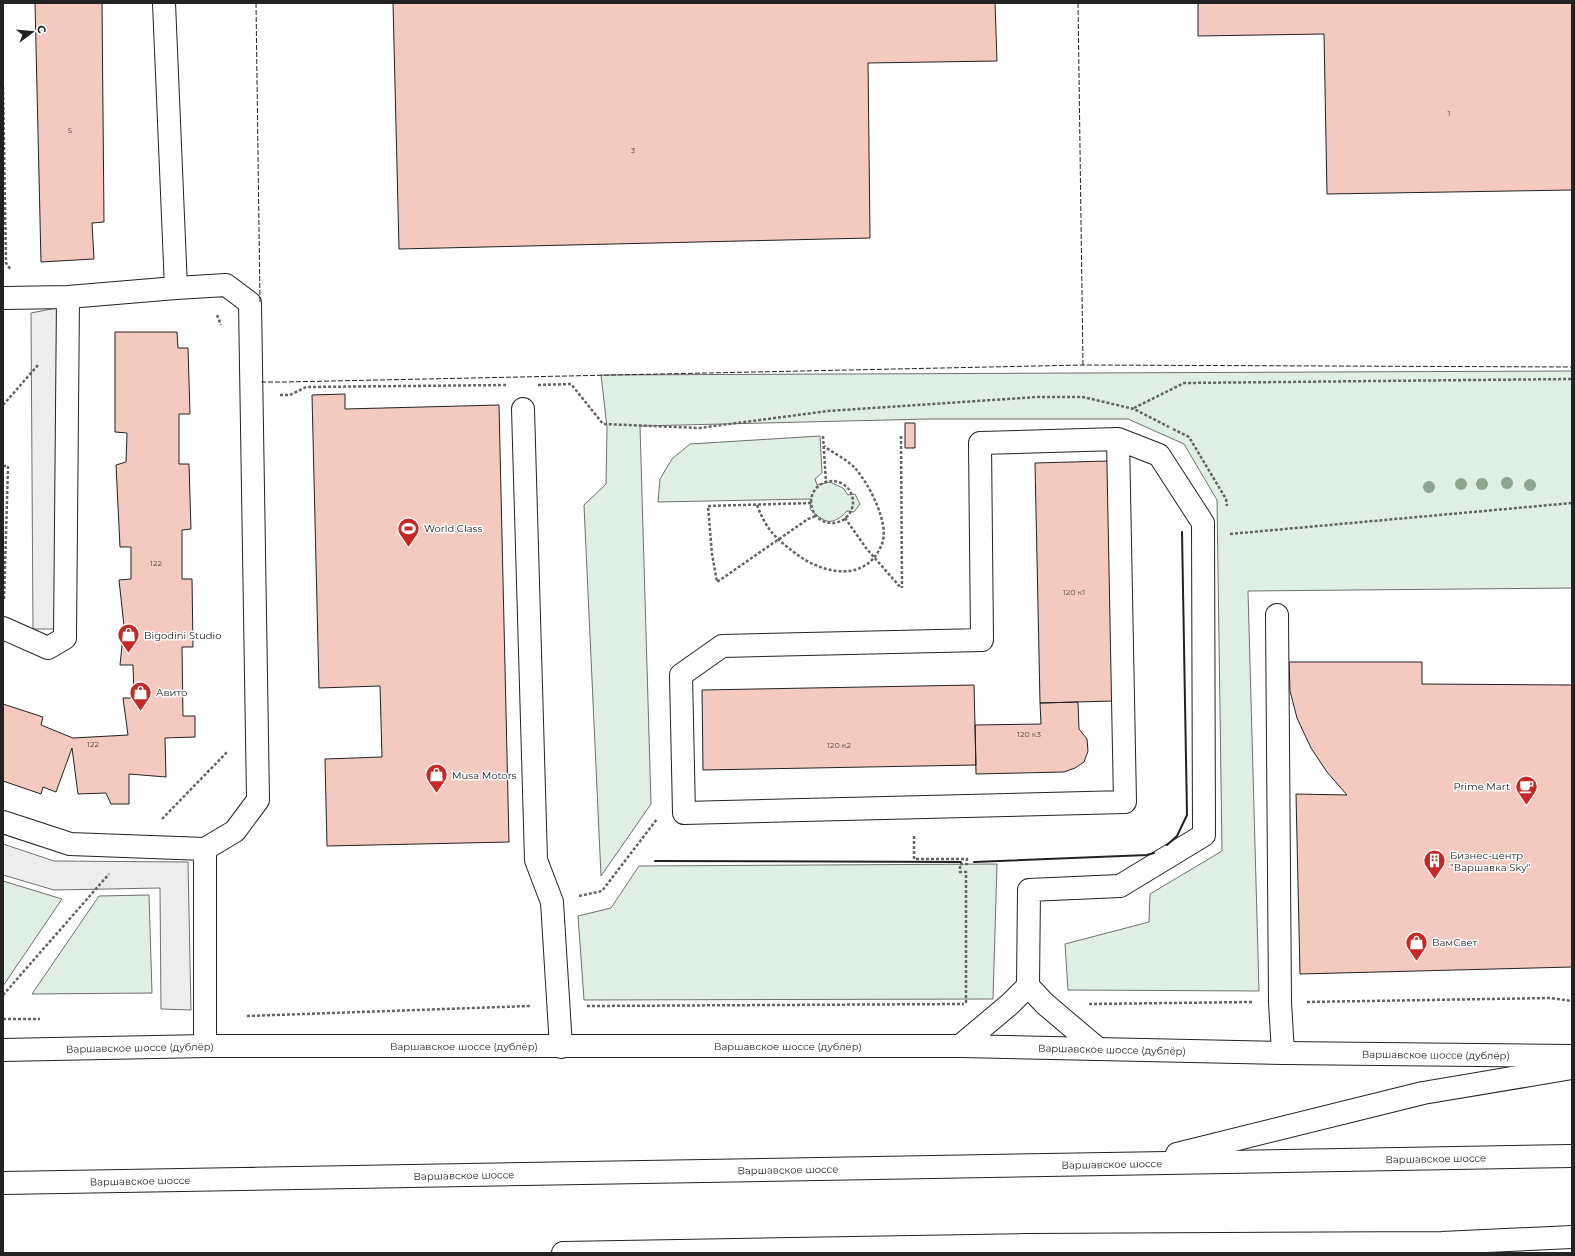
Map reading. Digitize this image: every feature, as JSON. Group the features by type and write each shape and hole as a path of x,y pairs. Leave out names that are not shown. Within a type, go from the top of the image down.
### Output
{"main road":[{"path":"164,3 176,288"},
{"path":"3,298 68,297 226,285 250,303 258,800 235,831 205,849 70,844 3,822"},
{"path":"3,628 48,648 65,638 68,297"},
{"path":"523,409 536,860 552,902 557,1006 561,1047"},
{"path":"1097,1048 1044,1004 1028,986 1029,890 1120,886 1204,835 1202,523 1159,455 1118,439 980,442 982,640 722,646 681,675 684,813 1125,802 1118,439"},
{"path":"1277,615 1280,1002 1283,1053"},
{"path":"205,849 205,1046"},
{"path":"960,1046 1010,1004 1028,986"},
{"name":"Варшавское шоссе (дублёр)","path":"3,1050 205,1046 960,1046 1283,1053 1572,1056"},
{"path":"1138,1163 1423,1093 1572,1068"},
{"name":"Варшавское шоссе","path":"3,1183 1572,1156"},
{"path":"563,1253 1036,1245 1442,1243 1572,1237"}],"path":[{"path":"3,87 6,263 13,274"},
{"path":"210,311 217,314 222,328"},
{"path":"1134,409 1184,383 1572,379"},
{"path":"532,385 571,384 603,424 699,428 828,411 1037,397 1083,397 1134,409 1189,437 1226,499 1228,513"},
{"path":"252,396 290,395 306,387 508,385"},
{"path":"823,436 826,482"},
{"path":"845,518 874,557 902,588 901,436"},
{"path":"757,505 763,522 777,540 805,561 823,569 841,572 858,569 868,563 883,543 883,523 875,500 853,466 824,446"},
{"path":"3,466 8,466 3,603"},
{"path":"826,482 840,483 850,491 853,504 851,511 845,518 835,523 828,523 822,521 816,516 811,503 815,490 826,482"},
{"path":"811,503 708,506 712,554 717,582 808,519 816,516"},
{"path":"1229,527 1230,534 1572,503"},
{"path":"552,902 602,891 683,784"},
{"path":"914,807 914,859 967,859 967,864 960,864 960,872 966,872 966,1004"},
{"path":"1044,1004 1550,998 1572,1001"},
{"path":"206,1018 348,1011 557,1006 1010,1004"},
{"path":"3,1019 42,1019"}],"green space":[{"path":"1572,371 1572,588 1248,591 1259,991 1068,990 1065,944 1149,922 1150,894 1222,851 1217,500 1184,444 1128,419 929,419 640,426 651,804 601,876 584,505 606,484 607,427 601,375"},
{"path":"820,436 822,473 815,479 817,485 830,482 843,488 848,495 855,494 860,504 854,512 847,511 837,519 828,521 820,517 810,509 811,499 658,502 660,479 672,459 690,444"},
{"path":"997,864 993,999 584,1000 578,916 611,908 639,866"},
{"path":"3,881 62,899 3,986"},
{"path":"149,895 152,993 32,994 99,896"}],"shaded area":[{"path":"61,307 59,629 33,629 31,313"},
{"path":"3,844 54,861 188,862 191,1010 161,1009 160,888 54,890 3,875"}],"building":[{"path":"35,3 102,3 104,222 92,223 94,259 41,262"},
{"path":"393,3 995,3 997,61 868,63 870,238 399,249"},
{"path":"1198,3 1572,3 1572,190 1327,194 1324,34 1198,36"},
{"path":"115,332 177,332 178,348 188,348 190,414 179,414 179,464 189,464 191,529 182,530 182,579 192,579 193,647 182,647 183,716 195,716 195,737 165,738 166,777 129,774 129,804 111,804 106,793 78,794 72,748 56,792 43,787 41,794 3,781 3,704 43,717 41,725 73,738 128,735 123,698 134,698 133,665 120,665 124,626 119,580 131,579 131,547 120,547 116,465 126,462 127,433 115,432"},
{"name":"World Class","path":"345,394 345,409 499,405 509,842 327,846 325,759 382,757 380,686 319,688 312,395"},
{"path":"905,423 915,423 915,448 905,448"},
{"path":"1108,461 1113,701 1040,703 1035,463"},
{"name":"Бизнес-центр \"Варшавка Sky\"","path":"1289,662 1422,662 1422,684 1572,685 1572,967 1300,974 1296,794 1347,795 1327,772 1311,748 1297,718 1290,691"},
{"path":"974,685 976,765 703,770 702,690"},
{"path":"1078,702 1079,729 1087,739 1088,751 1084,762 1075,768 1064,772 976,774 975,725 1041,724 1040,703"}],"fence":[{"path":"256,3 260,303"},
{"path":"1078,3 1083,365"},
{"path":"262,381 285,382 1083,365 1572,367"}],"wall":[{"path":"1167,845 1177,836 1187,815 1182,532"},
{"path":"974,862 1147,855 1154,853"},
{"path":"655,861 961,862"}],"place":[{"name":"World Class","path":"409,548"},
{"name":"Bigodini Studio","path":"128,654"},
{"name":"Авито","path":"140,712"},
{"name":"Musa Motors","path":"437,794"},
{"name":"Prime Mart","path":"1526,806"},
{"name":"Бизнес-центр \"Варшавка Sky\"","path":"1435,880"},
{"name":"ВамСвет","path":"1417,962"}]}
